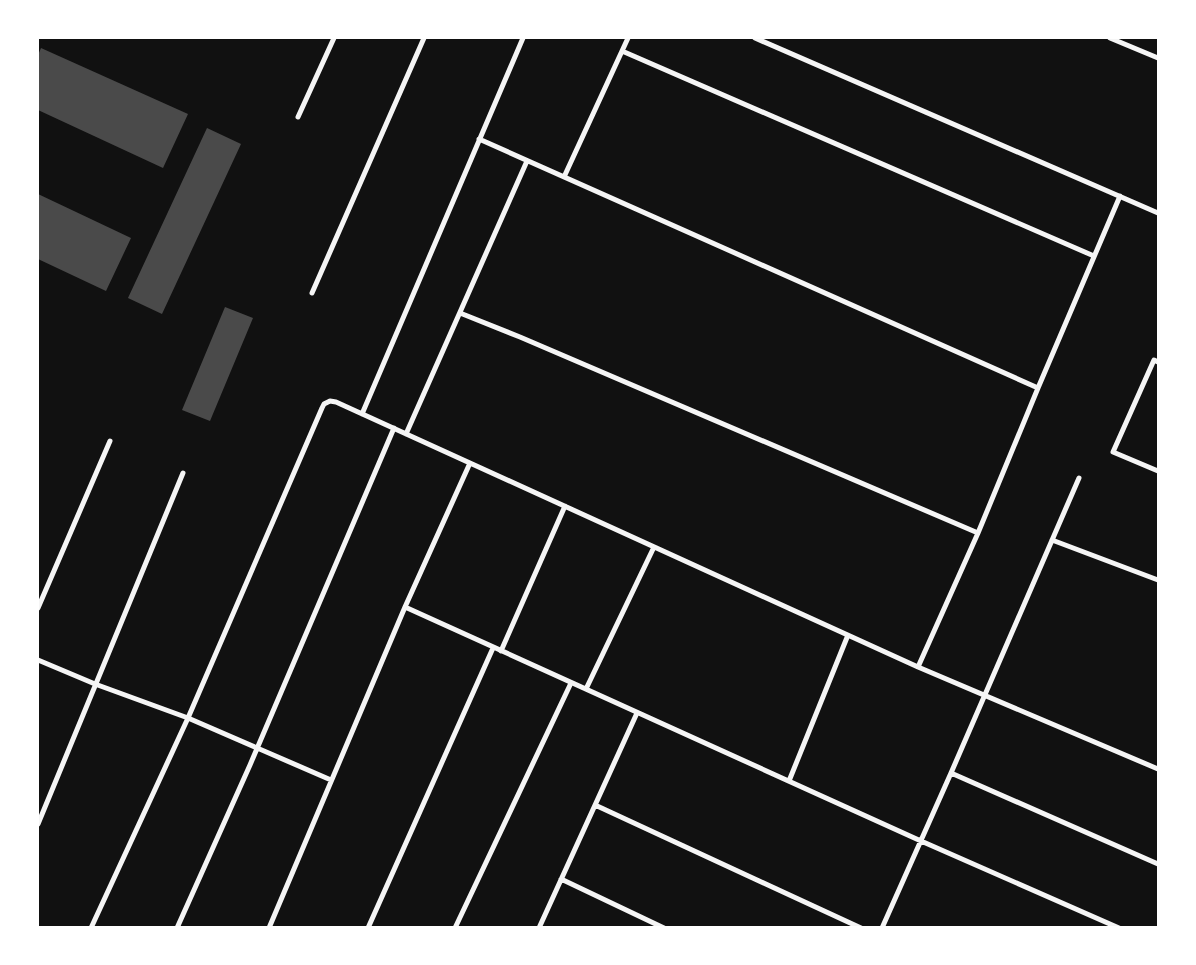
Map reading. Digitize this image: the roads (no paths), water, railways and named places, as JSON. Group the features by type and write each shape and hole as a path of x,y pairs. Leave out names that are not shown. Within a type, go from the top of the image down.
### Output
{"street":[{"path":"298,117 334,38"},
{"path":"312,293 424,38"},
{"path":"362,414 523,38"},
{"path":"564,178 628,38"},
{"path":"755,38 1158,213"},
{"path":"1110,38 1158,58"},
{"path":"622,51 1094,256"},
{"path":"479,139 1038,388"},
{"path":"406,434 527,161"},
{"path":"918,667 978,533 1120,196"},
{"path":"460,313 978,533"},
{"path":"1158,362 1154,360 1113,452 1158,471"},
{"path":"91,928 188,718 322,408 327,402 333,401 918,667 1158,769"},
{"path":"177,928 257,748 394,428"},
{"path":"38,608 110,441"},
{"path":"269,928 405,607 470,463"},
{"path":"38,824 183,473"},
{"path":"882,928 1079,478"},
{"path":"501,651 565,506"},
{"path":"1052,540 1158,580"},
{"path":"586,689 654,547"},
{"path":"405,607 921,841 1119,928"},
{"path":"790,781 848,635"},
{"path":"368,928 493,648"},
{"path":"38,660 188,718 331,780"},
{"path":"455,928 570,683"},
{"path":"539,928 637,713"},
{"path":"951,773 1158,864"},
{"path":"595,805 861,928"},
{"path":"561,879 664,928"}]}
